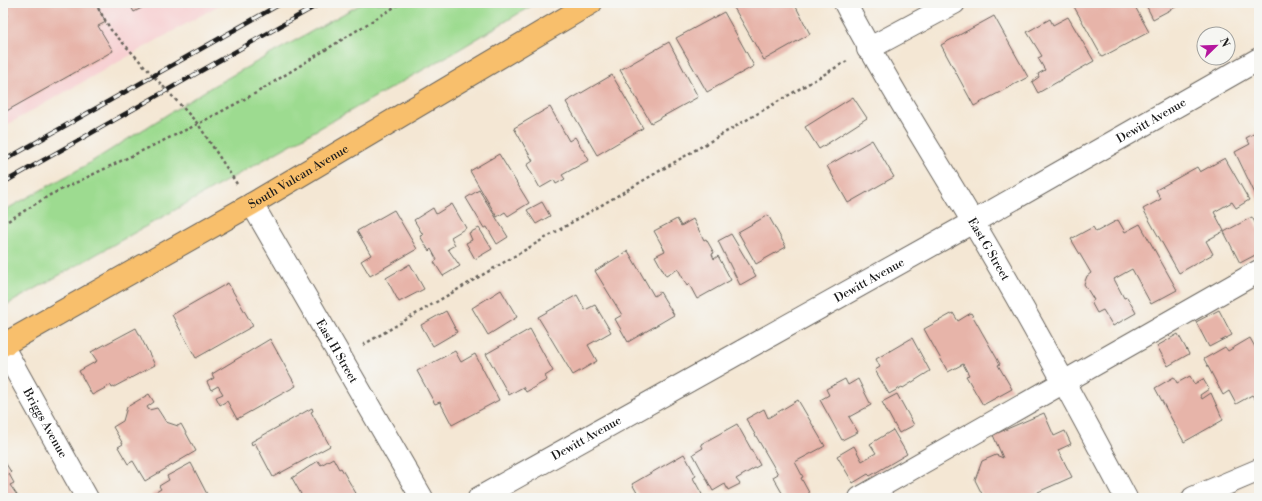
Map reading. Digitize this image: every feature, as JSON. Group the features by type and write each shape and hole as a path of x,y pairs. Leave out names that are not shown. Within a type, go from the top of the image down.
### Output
{"main road":[{"name":"South Vulcan Avenue","path":"3,346 252,204 591,3"}],"street":[{"name":"East G Street","path":"845,3 868,49 973,222 1065,382 1126,498"},
{"path":"868,49 954,3"},
{"name":"Dewitt Avenue","path":"479,498 973,222 1259,59"},
{"name":"East H Street","path":"252,204 422,498"},
{"path":"860,498 1259,271"},
{"name":"Briggs Avenue","path":"3,346 87,498"},
{"path":"1193,498 1259,470"}],"path":[{"path":"95,3 112,30 198,124 230,175 252,204"},
{"path":"3,224 50,196 198,124 256,93 401,3"},
{"path":"341,358 868,49"}],"shaded area":[{"path":"3,3 223,3 3,127"}],"green space":[{"path":"363,3 536,3 460,49 3,307 3,211 83,167 213,86"}],"building":[{"path":"7,3 95,3 106,22 98,26 113,51 3,113 3,19 7,16 3,5"},
{"path":"129,3 151,3 134,12"},
{"path":"737,3 794,3 810,34 764,60 733,6"},
{"path":"1072,3 1133,3 1149,32 1102,57"},
{"path":"1145,3 1183,3 1153,19"},
{"path":"724,12 754,66 707,92 676,38"},
{"path":"994,16 1028,77 974,106 941,45"},
{"path":"1068,17 1094,61 1038,93 1032,82 1039,77 1038,74 1045,70 1038,58 1042,56 1027,32 1050,19 1053,25"},
{"path":"669,42 698,97 651,123 620,70"},
{"path":"612,75 643,128 597,155 566,102"},
{"path":"853,97 867,118 819,149 805,127"},
{"path":"550,107 569,141 575,137 589,160 562,175 565,179 556,184 554,180 540,188 527,165 533,161 514,128"},
{"path":"1259,131 1259,202 1235,152 1250,144 1246,138"},
{"path":"872,140 894,177 848,203 827,166"},
{"path":"499,154 529,203 508,216 505,212 497,217 470,171"},
{"path":"1225,158 1249,200 1236,208 1232,202 1214,212 1224,231 1206,241 1213,254 1179,273 1143,209 1161,199 1156,190 1197,167 1200,172"},
{"path":"479,190 508,237 497,244 487,227 484,228 466,198"},
{"path":"542,202 550,216 536,224 527,210"},
{"path":"452,204 466,228 451,237 455,245 448,249 460,266 443,276 434,262 437,260 431,249 429,251 420,236 423,235 414,220 433,208 436,214"},
{"path":"394,210 417,249 370,276 361,261 371,255 357,231"},
{"path":"768,215 786,247 756,264 738,232"},
{"path":"1252,217 1259,230 1259,253 1240,263 1224,232"},
{"path":"677,219 681,226 693,219 704,240 706,239 714,253 712,254 714,259 718,256 731,280 697,299 689,284 687,286 678,269 666,276 655,256 665,251 654,231"},
{"path":"1118,220 1125,232 1140,224 1177,290 1151,304 1132,269 1114,279 1124,298 1127,297 1136,313 1113,326 1103,310 1097,313 1091,302 1094,300 1084,284 1087,276 1091,273 1071,239 1093,227 1096,232"},
{"path":"479,228 492,249 475,259 466,243 472,240 469,233"},
{"path":"731,234 756,276 740,285 718,241"},
{"path":"628,251 654,296 660,292 674,315 628,342 615,319 622,315 595,271"},
{"path":"410,264 424,289 399,302 386,278"},
{"path":"228,283 253,326 196,358 172,315"},
{"path":"501,290 517,317 488,335 472,308"},
{"path":"577,295 585,310 595,305 611,332 588,345 597,361 573,375 538,317"},
{"path":"1219,310 1232,335 1209,347 1196,322"},
{"path":"446,311 457,332 433,346 421,325"},
{"path":"953,313 958,321 971,313 1000,364 998,365 1012,389 983,405 966,376 969,375 963,364 948,372 924,329"},
{"path":"136,328 155,365 112,388 111,385 92,395 79,371 97,361 91,352"},
{"path":"530,329 553,371 545,376 547,380 526,392 523,387 509,395 486,354"},
{"path":"1178,334 1189,354 1168,366 1157,346"},
{"path":"912,338 930,371 903,388 902,387 889,394 875,370 880,367 876,359"},
{"path":"1250,338 1259,354 1259,397 1255,399 1252,395 1236,404 1229,391 1223,395 1204,359 1225,347 1228,351"},
{"path":"270,339 296,386 237,419 227,401 220,405 216,397 223,394 218,386 211,390 207,382 214,378 212,374"},
{"path":"455,351 461,362 475,354 499,400 452,425 440,402 435,404 417,371"},
{"path":"1190,376 1194,384 1203,379 1209,389 1200,395 1202,399 1211,393 1223,420 1184,442 1155,388 1174,377 1177,383"},
{"path":"845,379 848,385 858,379 871,405 849,417 858,432 842,440 820,400 829,395 826,389"},
{"path":"149,394 154,402 147,407 149,410 157,408 166,422 178,426 181,424 196,451 145,481 133,461 128,464 118,447 123,444 113,427 123,421 127,407"},
{"path":"897,394 914,425 899,433 882,402"},
{"path":"798,400 825,446 795,462 803,477 801,478 812,498 785,498 773,477 778,474 746,419 764,409 768,418"},
{"path":"312,408 313,411 311,412 330,446 273,477 255,443 252,445 251,442"},
{"path":"1044,413 1054,436 1065,431 1071,444 1058,450 1072,477 1038,492 1030,498 984,498 975,480 982,461 996,455 1003,458 993,435"},
{"path":"737,424 760,465 736,479 740,484 728,490 725,484 713,491 693,454 703,448 701,444"},
{"path":"893,430 907,454 870,476 868,474 853,483 837,456 854,446 862,461 876,453 870,444"},
{"path":"684,454 696,476 693,478 704,498 640,498 632,484"},
{"path":"333,458 339,469 341,468 357,495 352,498 296,498 301,494 292,478 318,461 321,465"},
{"path":"3,459 11,472 9,474 14,483 10,485 19,498 3,498"},
{"path":"191,463 209,498 153,498 151,495 161,489 159,486 169,480 167,476"}],"railway":[{"path":"3,161 282,3"},
{"path":"3,183 321,3"}]}
